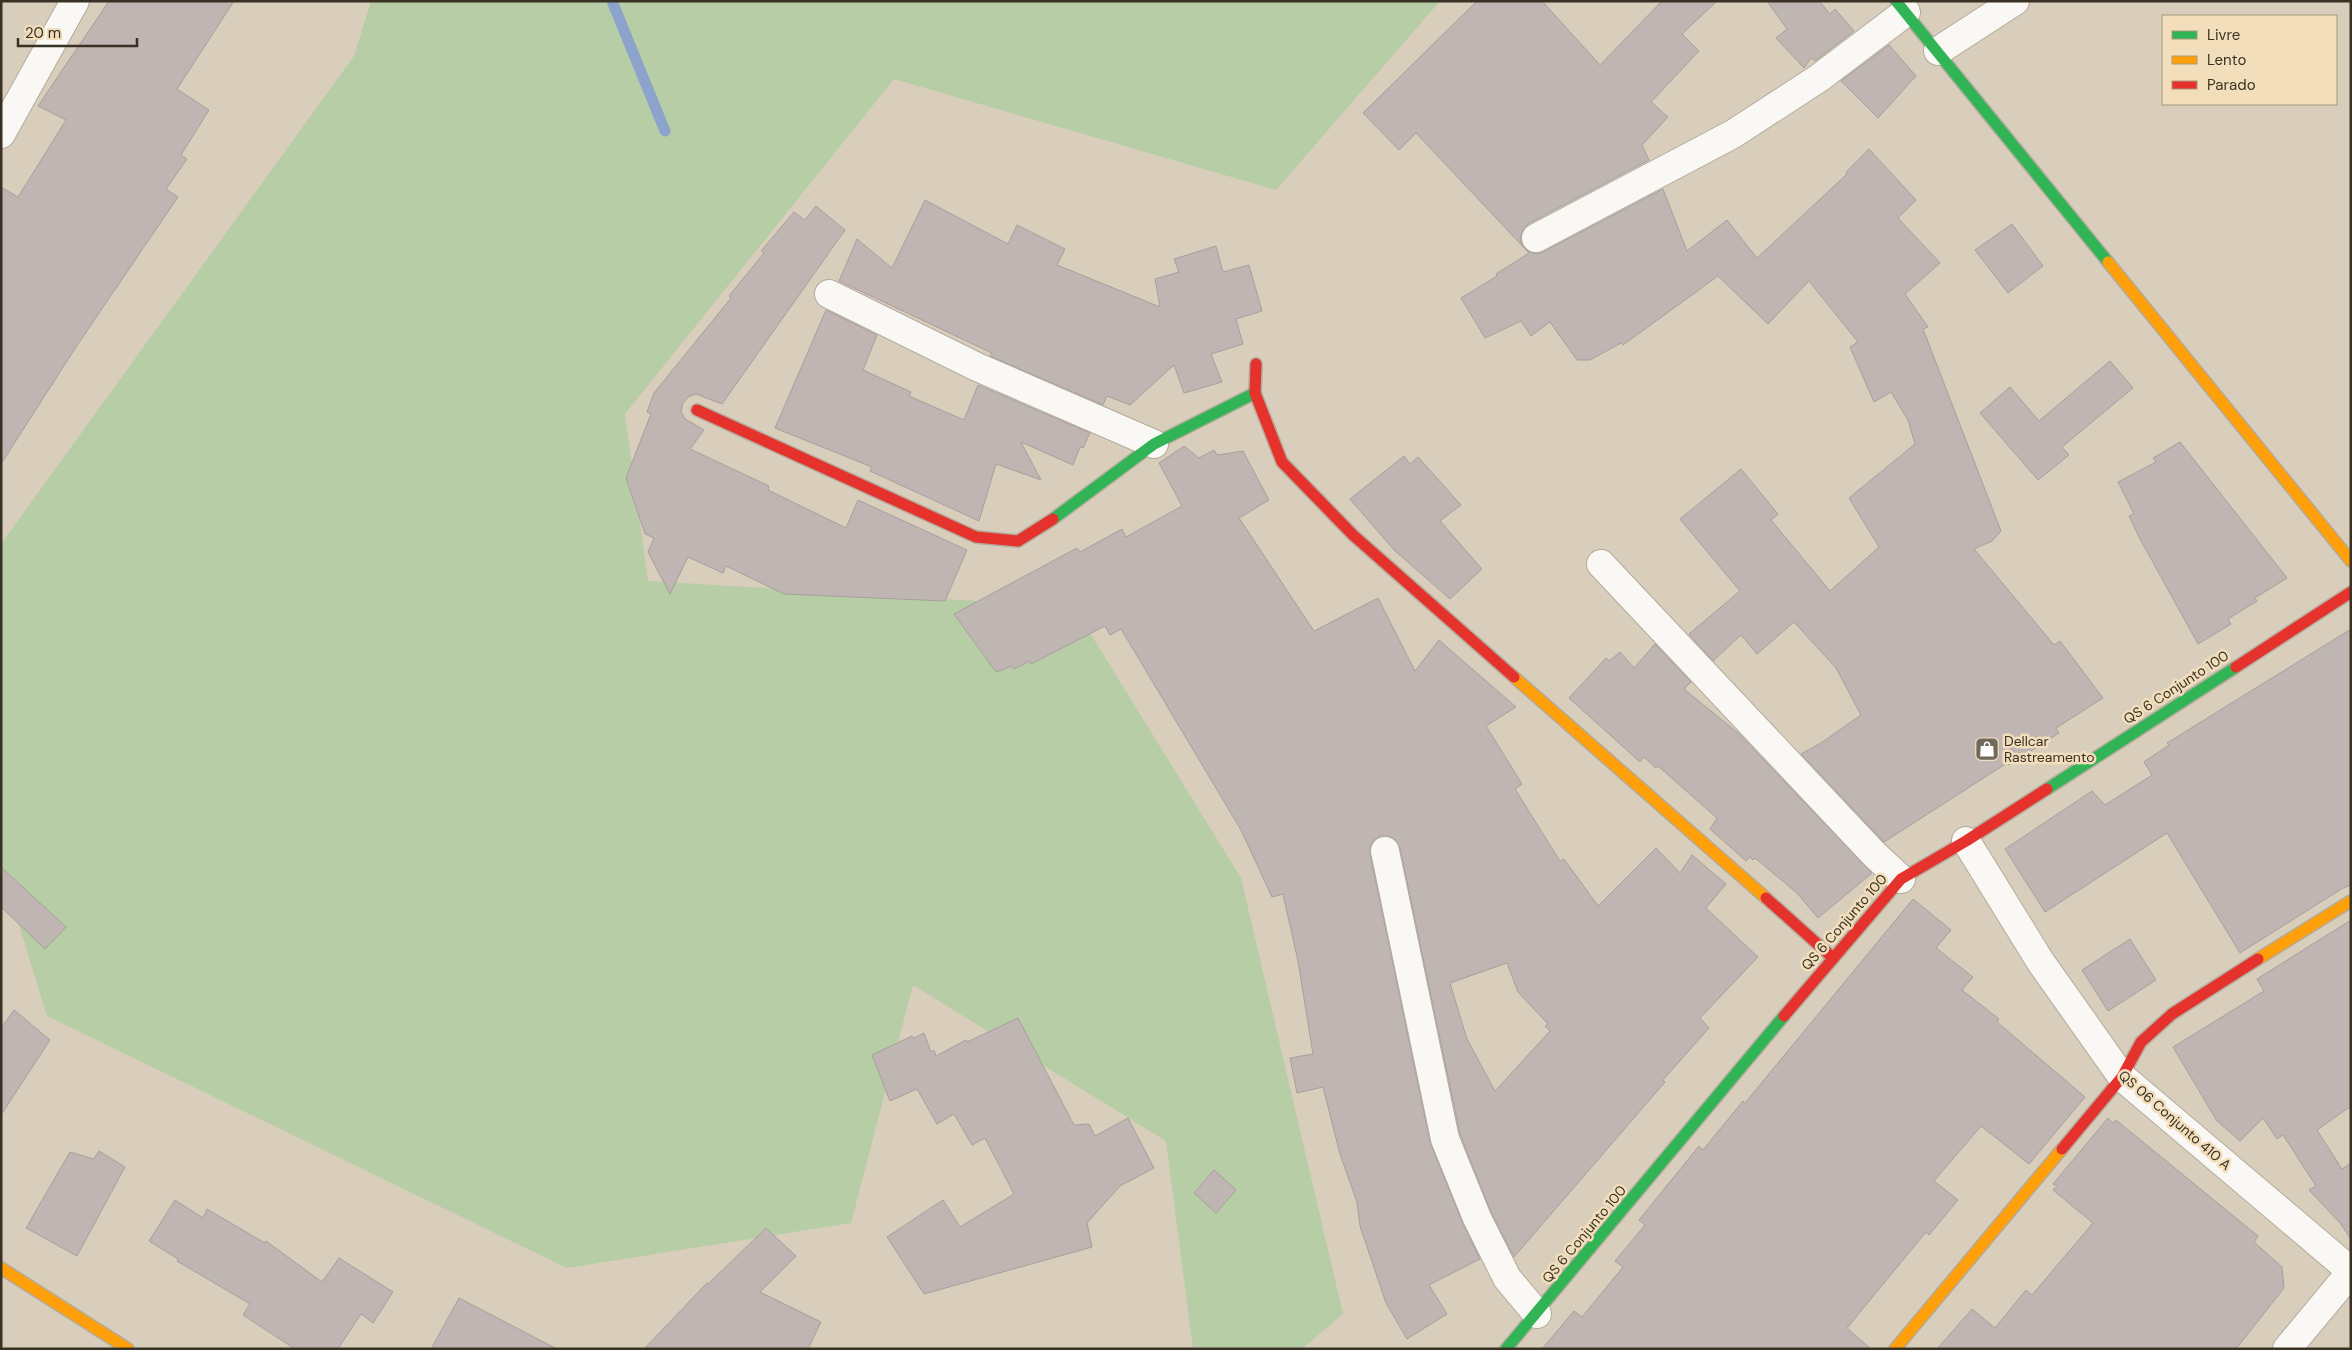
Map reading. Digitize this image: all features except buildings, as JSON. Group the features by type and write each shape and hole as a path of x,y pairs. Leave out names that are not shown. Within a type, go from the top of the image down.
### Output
{"street":[{"path":"1,134 75,1"},
{"path":"1938,51 2016,1"},
{"path":"1536,238 1733,134 1819,78 1901,6 2351,561"},
{"path":"829,294 977,367 1154,444"},
{"path":"1256,364 1255,393 1282,462 1353,535 1832,957"},
{"path":"698,410 976,537 1018,541 1037,531 1154,444 1255,393"},
{"path":"1602,564 1874,854 1901,879"},
{"name":"QS 6 Conjunto 100","path":"1506,1349 1832,957 1901,879 1966,841 2351,592"},
{"name":"QS 06 Conjunto 410 A","path":"1966,841 2040,961 2122,1077 2351,1272"},
{"path":"1385,851 1445,1139 1477,1218 1507,1278 1537,1314"},
{"path":"1895,1349 2122,1077 2140,1042 2172,1014 2351,901"},
{"path":"1,1268 128,1349"},
{"path":"2287,1349 2351,1272"}],"green space":[{"path":"371,1 1440,1 1276,190 894,79 625,414 648,581 1074,607 1241,878 1343,1314 1302,1349 1193,1349 1166,1141 913,985 851,1223 567,1268 47,1016 1,866 1,544 354,56"}],"waterway":[{"path":"612,1 665,131"}],"traffic: fast":[{"path":"1896,1 2108,262"},
{"path":"1053,519 1154,444 1255,393"},
{"path":"2047,789 2236,667"},
{"path":"1506,1349 1784,1016"}],"traffic: slow":[{"path":"2108,262 2351,561"},
{"path":"1514,677 1766,898"},
{"path":"2258,959 2351,901"},
{"path":"1895,1349 2062,1149"},
{"path":"1,1268 128,1349"}],"traffic: jam":[{"path":"1256,364 1255,393 1282,462 1353,535 1514,677"},
{"path":"697,410 976,537 1018,541 1053,519"},
{"path":"2236,667 2351,592"},
{"path":"1784,1016 1901,879 1966,841 2047,789"},
{"path":"1766,898 1832,957"},
{"path":"2062,1149 2122,1077 2141,1042 2172,1014 2258,959"}],"place":[{"name":"Dellcar Rastreamento","path":"1987,749"}]}
